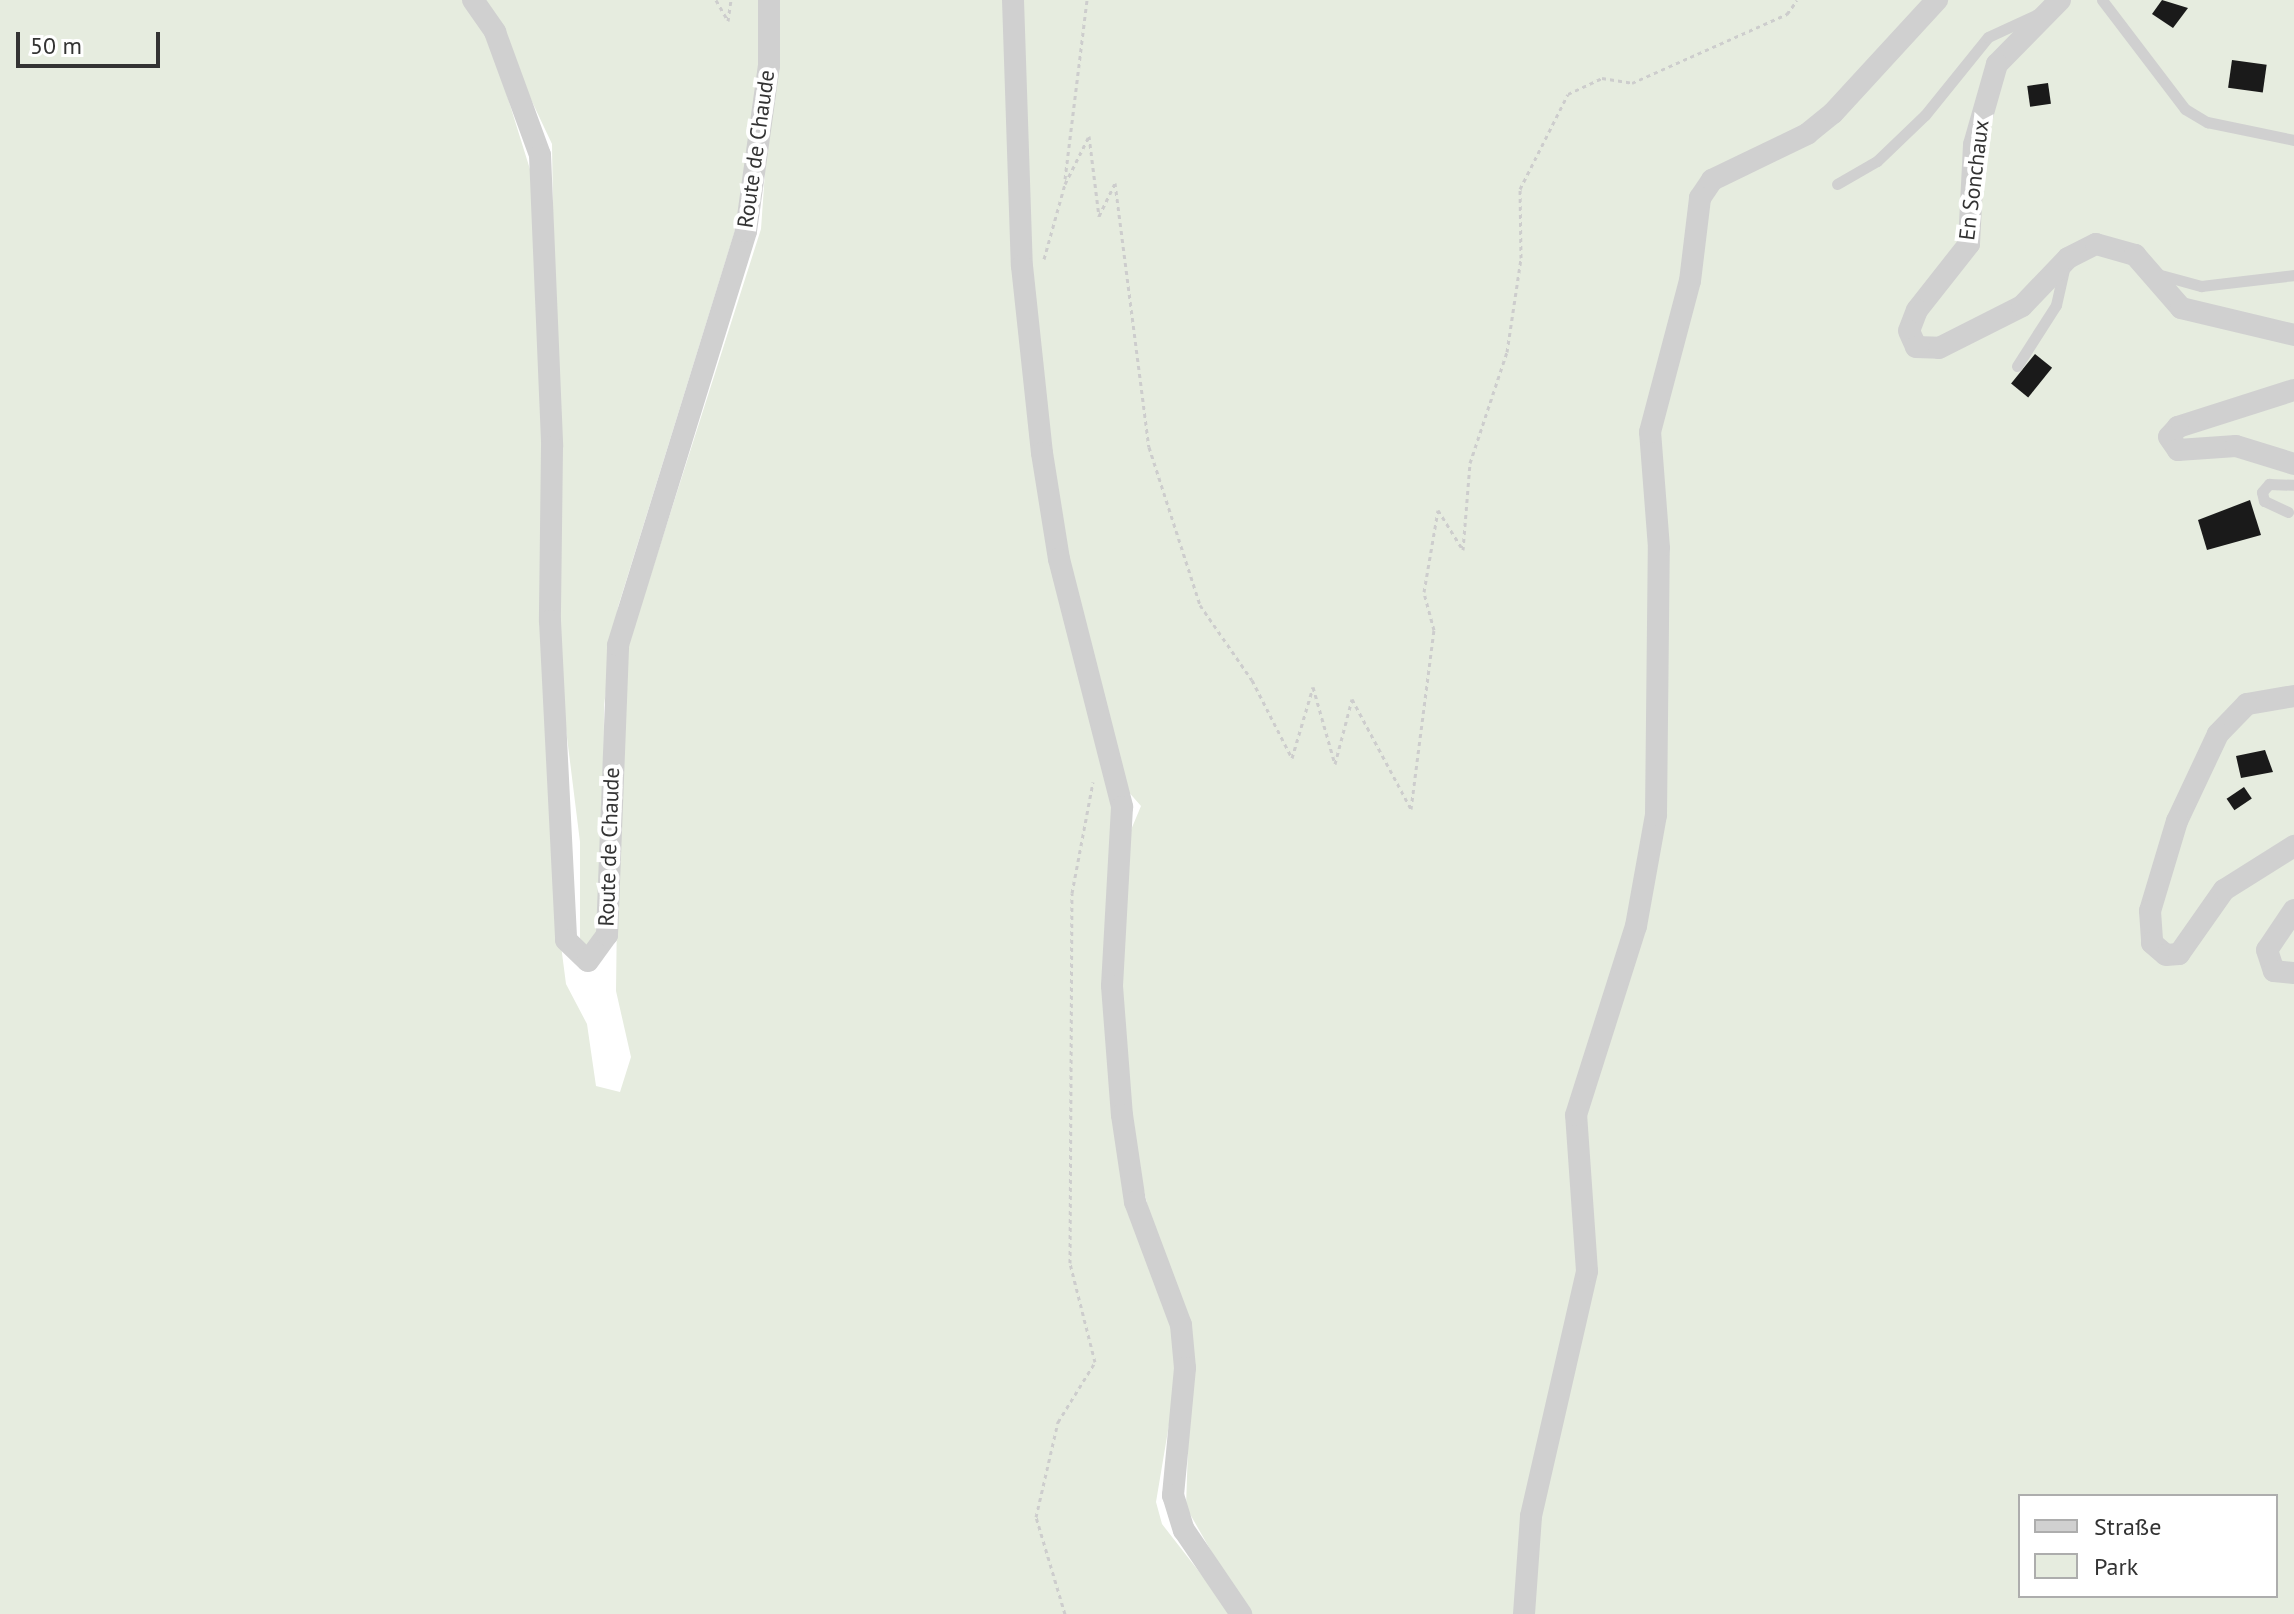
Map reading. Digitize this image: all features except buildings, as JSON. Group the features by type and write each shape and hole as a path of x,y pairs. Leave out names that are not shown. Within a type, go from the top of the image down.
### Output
{"street":[{"name":"Route de Chaude","path":"473,0 495,32 540,155 566,940 588,961 607,935 618,645 746,231 769,66 769,0"},
{"path":"1013,0 1022,266 1052,523 1122,807 1112,986 1135,1202 1181,1325 1185,1368 1173,1495 1184,1530 1241,1614"},
{"path":"1524,1614 1531,1516 1587,1271 1589,1227 1574,1131 1636,926 1656,815 1660,579 1650,432 1690,281 1700,198 1712,180 1807,134 1833,113 1937,0"},
{"name":"En Sonchaux","path":"2054,5 2008,47 1977,128 1969,244 1917,310 1909,331 1916,347 1939,348 2022,306 2069,259"},
{"path":"2069,259 2111,244 2135,255 2181,308 2294,335"},
{"path":"2294,390 2178,427 2169,437 2178,450 2236,446 2294,464"},
{"path":"2294,696 2247,704 2218,734 2177,821 2150,911 2152,943 2166,955 2179,954 2224,890 2294,846"},
{"path":"2294,910 2267,950 2274,971 2294,973"}],"lane":[{"path":"2102,0 2185,109 2207,122 2294,140"},
{"path":"1837,184 1877,161 1925,115 1988,37 2054,5"},
{"path":"2017,366 2056,305 2069,259"},
{"path":"2146,270 2201,286 2294,275"},
{"path":"2288,512 2264,501 2262,492 2269,484 2294,485"}],"path":[{"path":"716,0 728,21 731,0"},
{"path":"1022,266 1042,267 1065,184 1087,0"},
{"path":"1065,184 1089,136 1099,216 1115,183 1149,447 1200,605 1252,680 1292,758 1313,687 1335,764 1352,699 1411,809 1434,630 1424,592 1438,510 1463,550 1470,463 1507,352 1521,258 1520,189 1568,94 1602,78 1632,83 1787,14 1797,0"},
{"path":"1065,1614 1036,1517 1058,1422 1095,1362 1070,1263 1072,893 1092,767"}],"green space":[{"path":"0,0 466,0 488,34 533,179 559,930 566,984 587,1024 596,1086 620,1092 631,1057 616,991 620,671 761,229 777,0 1007,0 1016,266 1112,798 1116,1088 1169,1302 1177,1377 1156,1502 1162,1524 1232,1614 0,1614"},
{"path":"484,0 762,0 762,81 737,224 618,607 604,705 603,934 593,950 580,942 580,842 560,681 552,144"},
{"path":"1019,0 2294,0 2294,1614 1247,1614 1186,1507 1190,1387 1134,1148 1121,1007 1128,837 1141,806 1126,789 1068,569 1035,320"}]}
